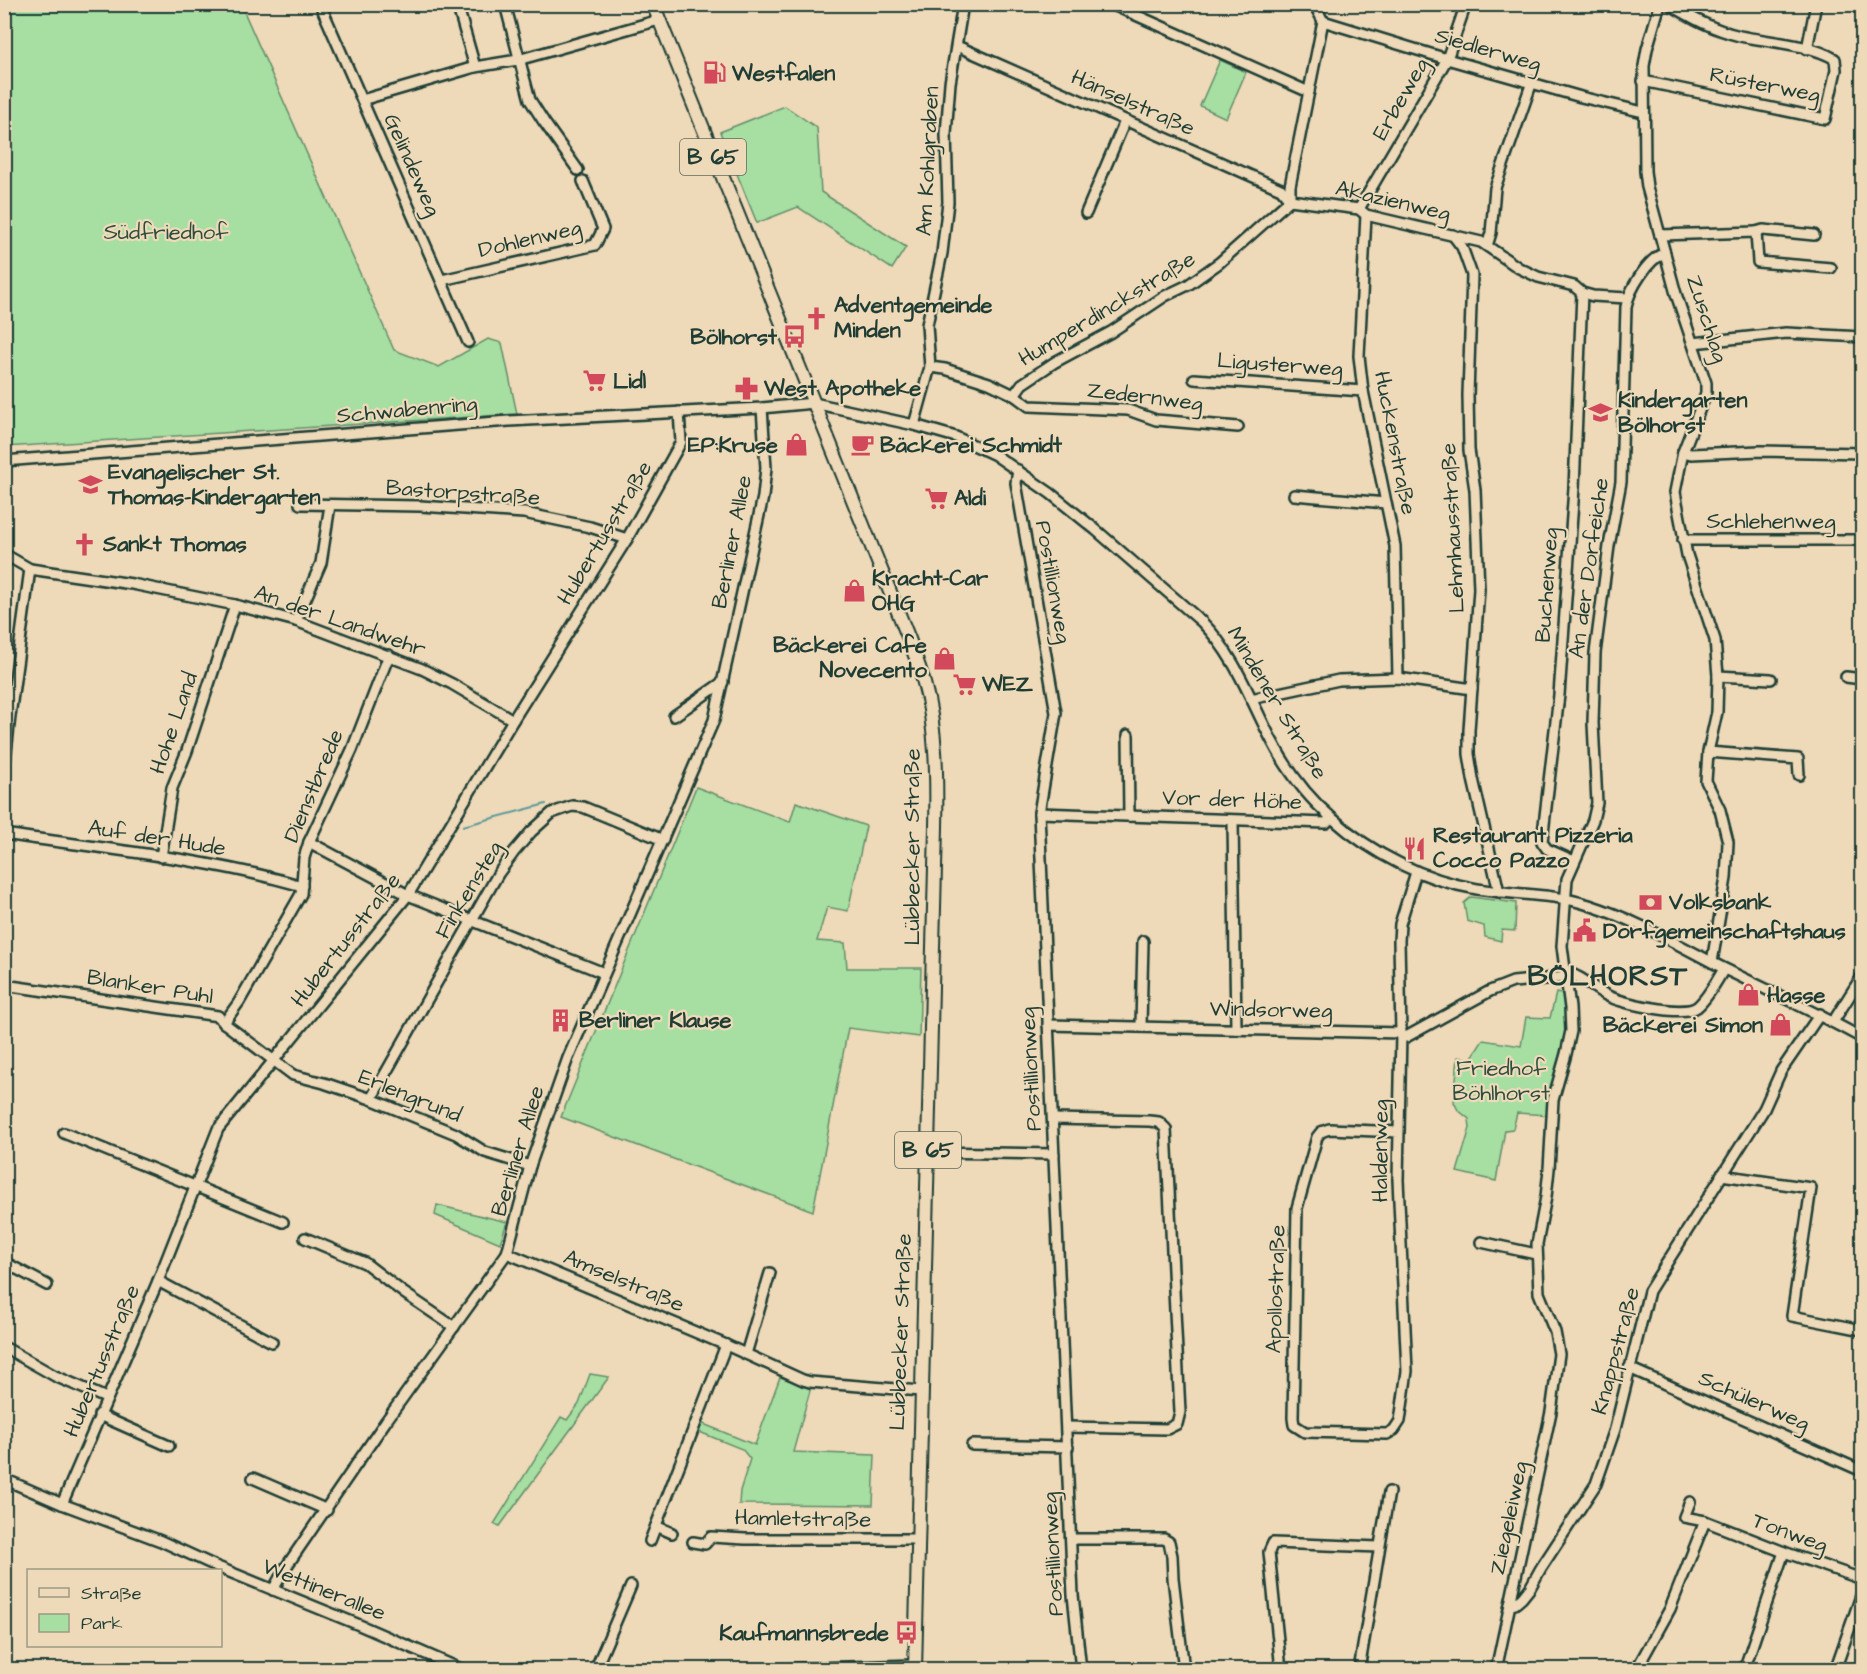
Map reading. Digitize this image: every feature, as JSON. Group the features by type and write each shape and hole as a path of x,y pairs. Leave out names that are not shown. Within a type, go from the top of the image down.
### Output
{"main road":[{"name":"Lübbecker Straße","path":"653,5 909,639 924,685 932,731 937,779 915,1667"}],"street":[{"name":"Gelindeweg","path":"320,4 468,342"},
{"path":"457,4 475,67"},
{"path":"505,4 530,100 578,170"},
{"name":"Am Kohlgraben","path":"914,425 930,367 927,325 942,253 948,202 946,134 950,83 963,4"},
{"path":"1111,4 1309,92"},
{"path":"1290,200 1290,186 1323,21 1314,4"},
{"name":"Erbeweg","path":"1363,212 1447,60 1467,4"},
{"name":"Zuschlag","path":"1660,4 1647,49 1643,81 1647,187 1676,294 1706,377 1706,393 1683,452 1675,492 1683,540 1715,640 1718,676 1717,712 1708,752 1706,781 1720,810 1728,842 1726,878 1712,962"},
{"name":"Rüsterweg","path":"1643,81 1825,119 1836,64 1835,59 1807,49 1739,36 1708,27 1669,4"},
{"path":"1807,49 1816,4"},
{"path":"362,100 475,67 519,60 659,20"},
{"name":"Siedlerweg","path":"1323,21 1447,60 1643,112"},
{"name":"Hänselstraße","path":"957,46 1281,189 1290,200"},
{"path":"1487,246 1491,233 1495,188 1532,82"},
{"path":"1086,213 1125,121"},
{"name":"Dohlenweg","path":"442,280 596,245 603,228 583,181"},
{"name":"Humperdinckstraße","path":"930,367 945,369 989,383 1014,395 1022,384 1055,362 1111,332 1165,296 1188,285 1219,263 1290,200"},
{"name":"Akazienweg","path":"1290,200 1363,212 1453,235 1487,246 1519,268 1538,277 1574,286 1582,293 1627,298"},
{"name":"Huckenstraße","path":"1363,212 1359,356 1363,391 1395,546 1398,678"},
{"path":"1660,235 1763,230 1814,235"},
{"path":"1756,231 1758,262 1831,268"},
{"name":"Lehmhausstraße","path":"1453,235 1462,247 1472,275 1468,417 1469,450 1475,490 1479,589 1469,730 1472,771 1499,892"},
{"path":"1627,298 1655,257 1665,253"},
{"name":"Buchenweg","path":"1574,861 1547,849 1542,842 1558,695 1574,488 1582,293"},
{"name":"An der Dorfeiche","path":"1536,1254 1550,1169 1553,1100 1571,1031 1562,946 1567,879 1593,820 1597,803 1593,723 1595,653 1609,546 1621,482 1627,298"},
{"path":"1694,343 1786,333 1863,337"},
{"name":"Ligusterweg","path":"1194,379 1363,391"},
{"name":"Zedernweg","path":"1014,395 1029,406 1128,410 1156,420 1238,427"},
{"name":"Schwabenring","path":"4,461 509,421 762,408 814,403"},
{"name":"Mindener Straße","path":"814,403 914,425 975,445 1018,470 1096,530 1202,622 1225,649 1272,741 1292,774 1331,818 1367,845 1416,872 1449,883 1499,892 1565,898 1614,914 1820,1014 1863,1038"},
{"name":"Berliner Allee","path":"273,1590 284,1570 386,1421 507,1253 530,1166 568,1058 714,720 763,497 766,468 762,408"},
{"name":"Hubertusstraße","path":"62,1504 158,1281 218,1129 276,1061 408,895 513,720 627,539 681,442 679,412"},
{"path":"1683,452 1863,453"},
{"name":"Postillionweg","path":"1018,470 1016,483 1056,713 1040,813 1073,1594 1082,1670"},
{"path":"1294,495 1386,503"},
{"name":"Bastorpstraße","path":"300,504 420,506 524,513 590,527 627,539"},
{"path":"296,621 321,563 330,505"},
{"name":"Schlehenweg","path":"1683,540 1859,540"},
{"name":"An der Landwehr","path":"4,554 30,569 132,584 235,605 296,621 389,656 452,684 513,720"},
{"path":"4,772 7,716 30,569"},
{"name":"Hohe Land","path":"161,857 172,788 187,751 235,605"},
{"name":"Dienstbrede","path":"224,1023 301,894 304,858 309,842 352,750 389,656"},
{"path":"1718,676 1772,679"},
{"path":"1846,677 1863,679"},
{"path":"1251,699 1339,680 1398,678 1472,689"},
{"path":"674,716 723,682"},
{"name":"Vor der Höhe","path":"1128,735 1129,816"},
{"path":"1708,752 1798,759 1799,775"},
{"name":"Finkensteg","path":"371,1099 498,874 531,832 552,813 572,806 583,807 663,840"},
{"name":"Vor der Höhe","path":"1040,813 1326,823 1331,818"},
{"path":"1233,821 1236,1029"},
{"name":"Auf der Hude","path":"4,834 266,875 302,886"},
{"path":"309,842 408,895 604,973"},
{"name":"Haldenweg","path":"1394,1430 1400,1421 1407,1371 1399,1204 1400,924 1416,872"},
{"path":"1141,1026 1143,941"},
{"path":"1566,975 1572,974 1622,1002 1684,1011 1700,1005 1724,969"},
{"name":"Windsorweg","path":"1048,1024 1236,1029 1406,1037 1482,995 1513,982 1566,975"},
{"path":"1833,1022 1863,976"},
{"name":"Blanker Puhl","path":"4,985 218,1016 224,1023 276,1061"},
{"name":"Knappstraße","path":"1510,1605 1515,1604 1530,1588 1596,1484 1615,1429 1649,1291 1764,1109 1781,1071 1820,1014"},
{"name":"Erlengrund","path":"276,1061 293,1075 371,1099 456,1134 485,1152 530,1166"},
{"path":"1053,1119 1149,1121 1159,1122 1166,1130 1180,1412 1177,1424 1167,1429 1067,1427"},
{"name":"Apollostraße","path":"1394,1430 1382,1434 1305,1432 1294,1425 1293,1394 1298,1208 1317,1137 1321,1132 1329,1129 1399,1131"},
{"path":"64,1133 283,1222"},
{"path":"927,1152 1054,1154"},
{"path":"1721,1175 1810,1188 1792,1316 1863,1330"},
{"path":"305,1238 365,1263 454,1327"},
{"path":"1480,1242 1536,1254"},
{"name":"Amselstraße","path":"507,1253 746,1353 810,1383 921,1391"},
{"name":"Ziegeleiweg","path":"1496,1670 1557,1374 1557,1342 1539,1293 1536,1254"},
{"path":"4,1262 48,1286"},
{"path":"746,1353 770,1273"},
{"path":"158,1281 272,1342"},
{"path":"650,1541 726,1345"},
{"path":"4,1347 55,1376 106,1398"},
{"name":"Schülerweg","path":"1629,1368 1863,1471"},
{"path":"99,1415 169,1446"},
{"path":"972,1445 1068,1447"},
{"path":"253,1478 327,1510"},
{"name":"Wettinerallee","path":"4,1479 62,1504 161,1541 463,1670"},
{"path":"1359,1670 1389,1492"},
{"name":"Tonweg","path":"1690,1502 1684,1517 1705,1521 1784,1552 1863,1579"},
{"path":"1636,1670 1670,1609 1705,1521"},
{"path":"656,1526 672,1533"},
{"name":"Hamletstraße","path":"693,1542 705,1544 714,1536 745,1539 917,1539"},
{"path":"1071,1539 1164,1539 1169,1542 1184,1670"},
{"path":"1281,1670 1270,1546 1273,1544 1379,1547"},
{"path":"1744,1670 1784,1552"},
{"path":"595,1670 631,1586"},
{"path":"1835,1670 1863,1593"},
{"path":"752,1670 915,1667"}],"green space":[{"name":"Südfriedhof","path":"5,4 241,5 394,350 439,367 488,339 502,343 517,414 5,447"},
{"path":"1220,60 1246,72 1226,118 1200,106"},
{"path":"785,106 817,128 821,192 906,247 892,269 798,207 757,223 720,132"},
{"path":"696,787 790,822 796,802 866,826 848,911 827,907 817,941 845,943 847,968 921,968 919,1037 848,1028 813,1211 561,1117"},
{"path":"1471,897 1516,903 1515,931 1502,930 1501,941 1485,937 1484,926 1467,921 1464,903"},
{"name":"Friedhof Böhlhorst","path":"1556,993 1566,995 1566,1035 1547,1115 1517,1113 1513,1129 1505,1130 1496,1181 1457,1172 1470,1128 1469,1119 1458,1110 1454,1102 1458,1057 1471,1059 1483,1040 1521,1046 1526,1017 1550,1018"},
{"path":"437,1205 507,1222 500,1243 435,1215"},
{"path":"590,1374 609,1377 500,1526 494,1524 561,1417 567,1420 579,1404"},
{"path":"780,1377 811,1387 793,1452 875,1455 873,1505 739,1504 740,1491 750,1459 742,1449 697,1431 701,1423 755,1445"}],"waterway":[{"path":"463,826 546,804"}],"place":[{"name":"Westfalen","path":"714,73"},
{"name":"Adventgemeinde Minden","path":"816,318"},
{"name":"Bölhorst","path":"795,337"},
{"name":"Lidl","path":"595,381"},
{"name":"West Apotheke","path":"746,388"},
{"name":"Kindergarten Bölhorst","path":"1600,413"},
{"name":"EP:Kruse","path":"796,445"},
{"name":"Bäckerei Schmidt","path":"862,445"},
{"name":"Evangelischer St. Thomas-Kindergarten","path":"90,485"},
{"name":"Aldi","path":"936,498"},
{"name":"Sankt Thomas","path":"85,544"},
{"name":"Kracht-Car OHG","path":"854,591"},
{"name":"Bäckerei Cafe Novecento","path":"945,658"},
{"name":"WEZ","path":"964,684"},
{"name":"Restaurant Pizzeria Cocco Pazzo","path":"1415,848"},
{"name":"Volksbank","path":"1651,902"},
{"name":"Dorfgemeinschaftshaus","path":"1585,931"},
{"name":"Hasse","path":"1749,995"},
{"name":"Berliner Klause","path":"561,1020"},
{"name":"Bäckerei Simon","path":"1781,1025"},
{"name":"Kaufmannsbrede","path":"907,1633"}],"district":[{"name":"BÖLHORST","path":"1608,976"}]}
